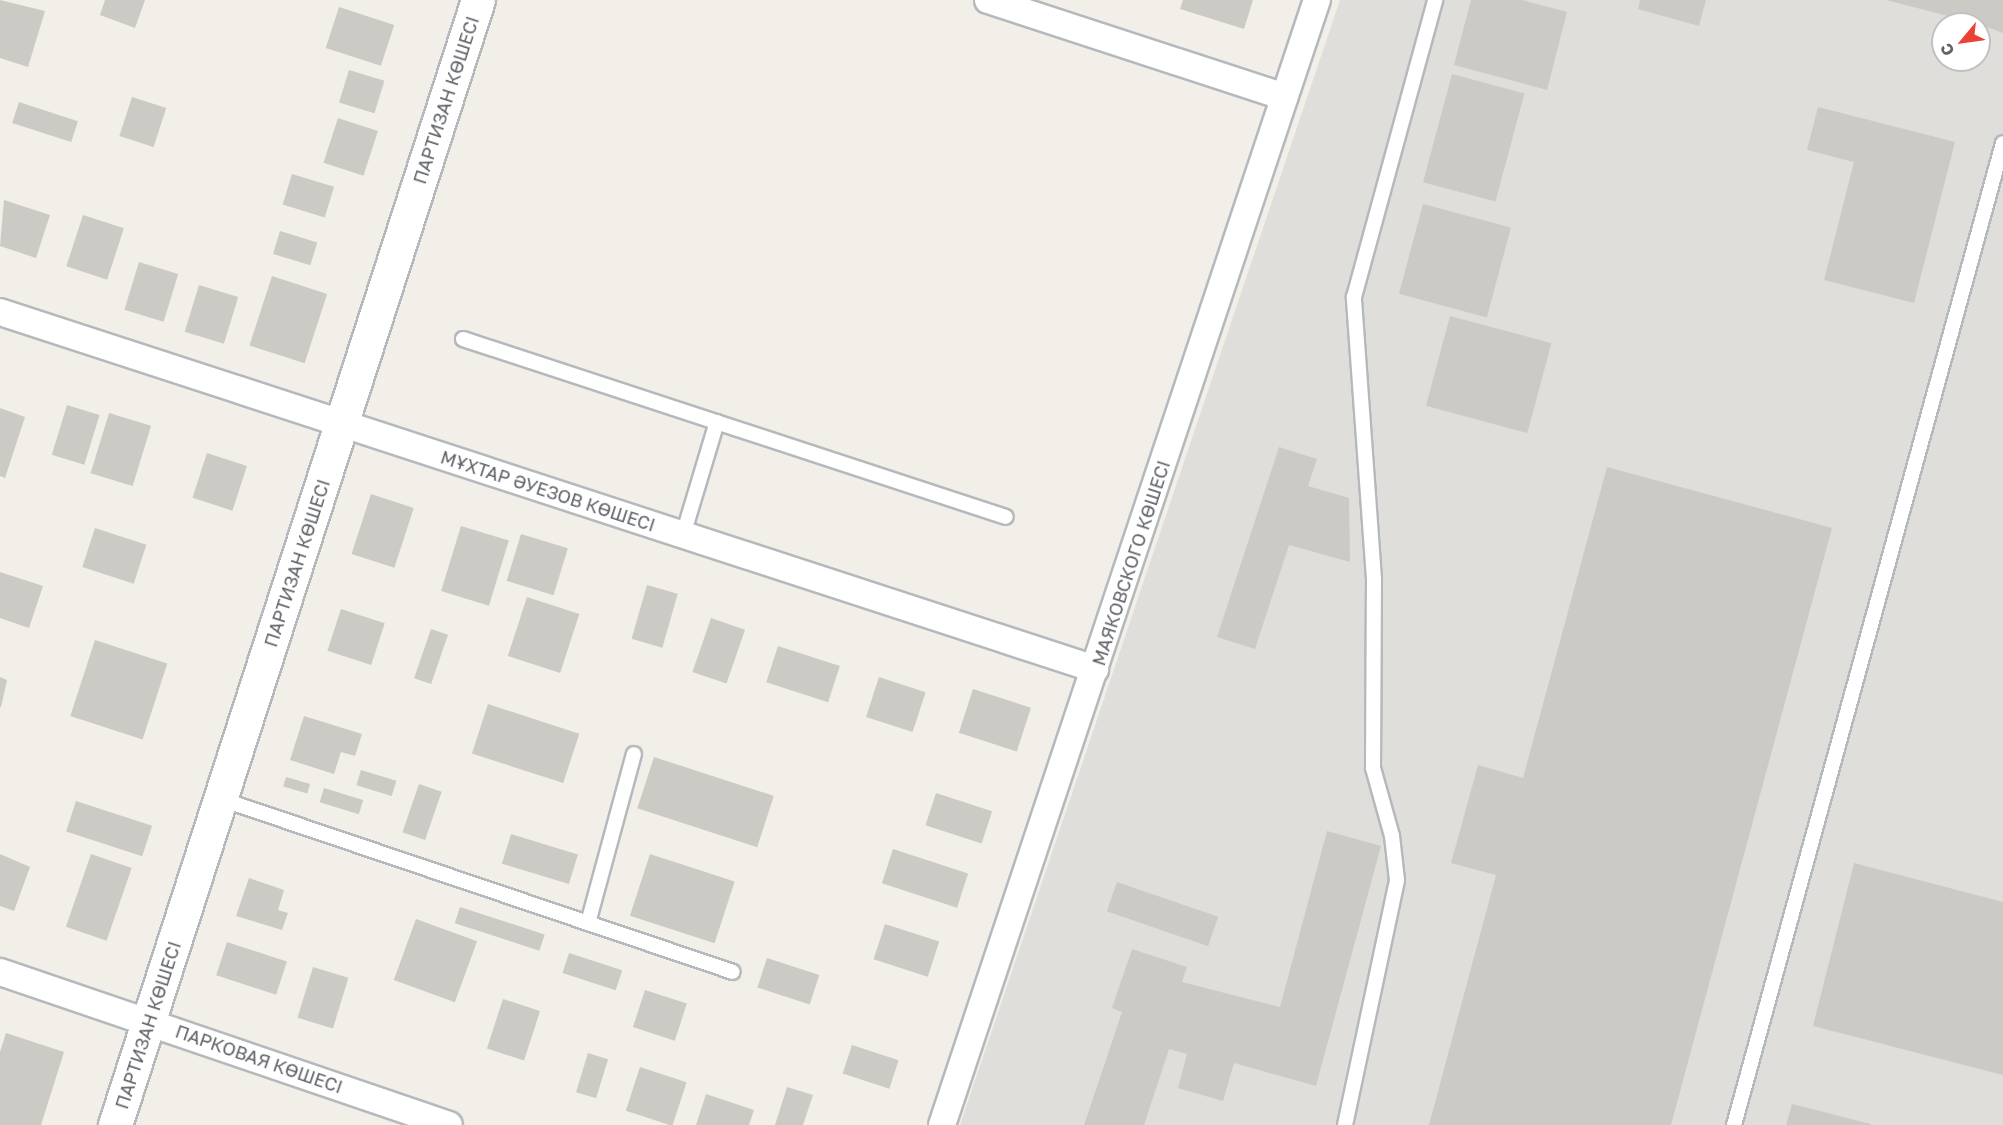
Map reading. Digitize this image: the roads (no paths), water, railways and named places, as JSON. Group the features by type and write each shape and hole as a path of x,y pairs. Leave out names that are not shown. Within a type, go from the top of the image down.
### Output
{"main road":[{"name":"ПАРТИЗАН КӨШЕСІ","path":"116,1125 478,0"}],"street":[{"path":"988,0 1285,97"},
{"name":"МАЯКОВСКОГО КӨШЕСІ","path":"942,1125 1317,0"},
{"name":"МҰХТАР ӘУЕЗОВ КӨШЕСІ","path":"0,312 1095,669"},
{"name":"ПАРКОВАЯ КӨШЕСІ","path":"0,972 149,1020 449,1125"}],"lane":[{"path":"1345,1125 1397,880 1392,836 1373,768 1374,579 1354,297 1435,0"},
{"path":"1734,1125 2003,143"},
{"path":"463,339 1006,517"},
{"path":"683,535 717,422"},
{"path":"588,923 634,754"},
{"path":"220,799 733,972"}]}
